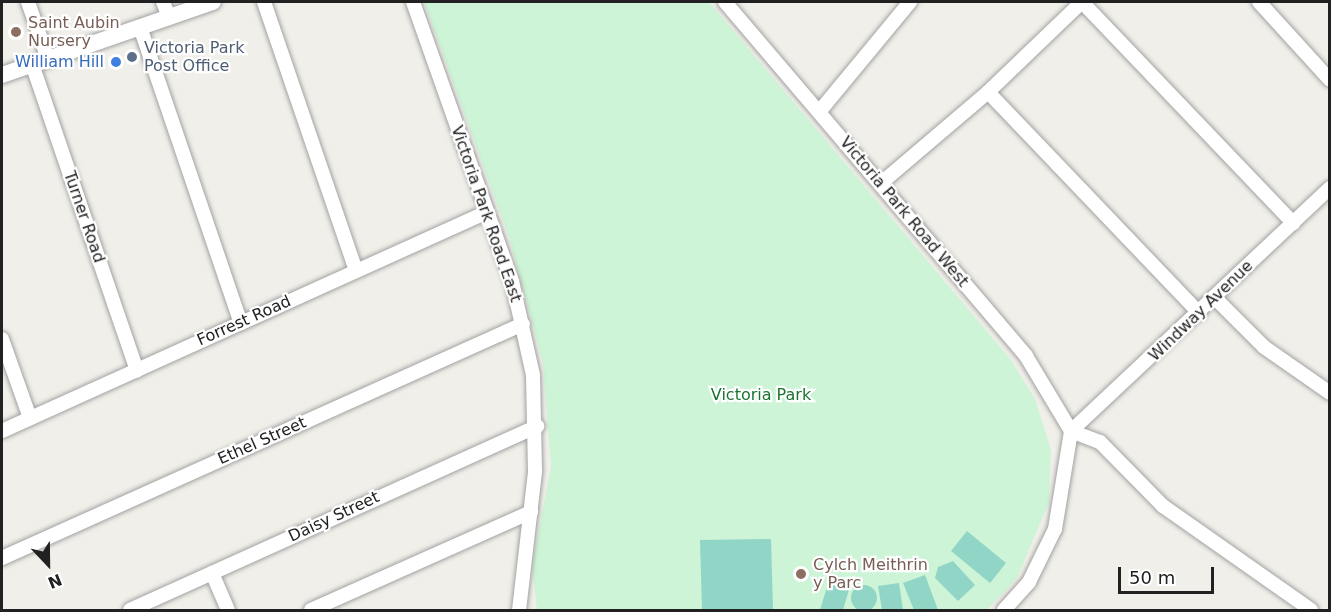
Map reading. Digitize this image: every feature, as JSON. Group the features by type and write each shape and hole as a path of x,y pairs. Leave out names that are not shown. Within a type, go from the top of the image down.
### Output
{"street":[{"name":"Turner Road","path":"28,2 40,61 137,370"},
{"path":"2,75 140,27 166,9 213,2"},
{"path":"264,2 356,271"},
{"name":"Victoria Park Road East","path":"413,2 487,212 523,324 537,426 531,512 519,610"},
{"name":"Victoria Park Road West","path":"725,2 1034,365 1071,431"},
{"path":"819,112 910,2"},
{"path":"880,184 988,92 1082,2 1293,223"},
{"path":"1259,2 1329,80"},
{"path":"140,27 241,323"},
{"path":"988,92 1199,313"},
{"name":"Windway Avenue","path":"1071,431 1329,189"},
{"name":"Forrest Road","path":"2,431 487,212"},
{"path":"1215,298 1264,347 1329,393"},
{"name":"Ethel Street","path":"2,558 523,324"},
{"path":"2,339 30,418"},
{"name":"Daisy Street","path":"130,610 537,426"},
{"path":"1004,610 1029,582 1055,529 1071,431 1100,442 1163,506 1311,610"},
{"path":"311,610 531,512"},
{"path":"526,557 528,610"},
{"path":"212,573 228,610"}],"green space":[{"name":"Victoria Park","path":"424,2 709,2 1011,360 1035,399 1051,450 1049,502 1017,578 987,610 537,610 532,566 551,467 543,363 509,237"}],"shaded area":[{"path":"967,531 1006,563 990,583 951,551"},
{"path":"771,539 773,609 702,610 700,540"},
{"path":"953,561 975,585 958,601 935,578 938,567"},
{"path":"925,575 938,610 914,610 903,583"},
{"path":"830,577 851,583 843,610 820,610"},
{"path":"899,583 903,610 882,610 878,586"},
{"path":"864,585 873,589 877,598 873,607 864,611 855,607 851,598 855,589"}],"place":[{"name":"Saint Aubin Nursery","path":"16,32"},
{"name":"Victoria Park Post Office","path":"132,57"},
{"name":"William Hill","path":"116,62"},
{"name":"Cylch Meithrin y Parc","path":"801,574"}]}
